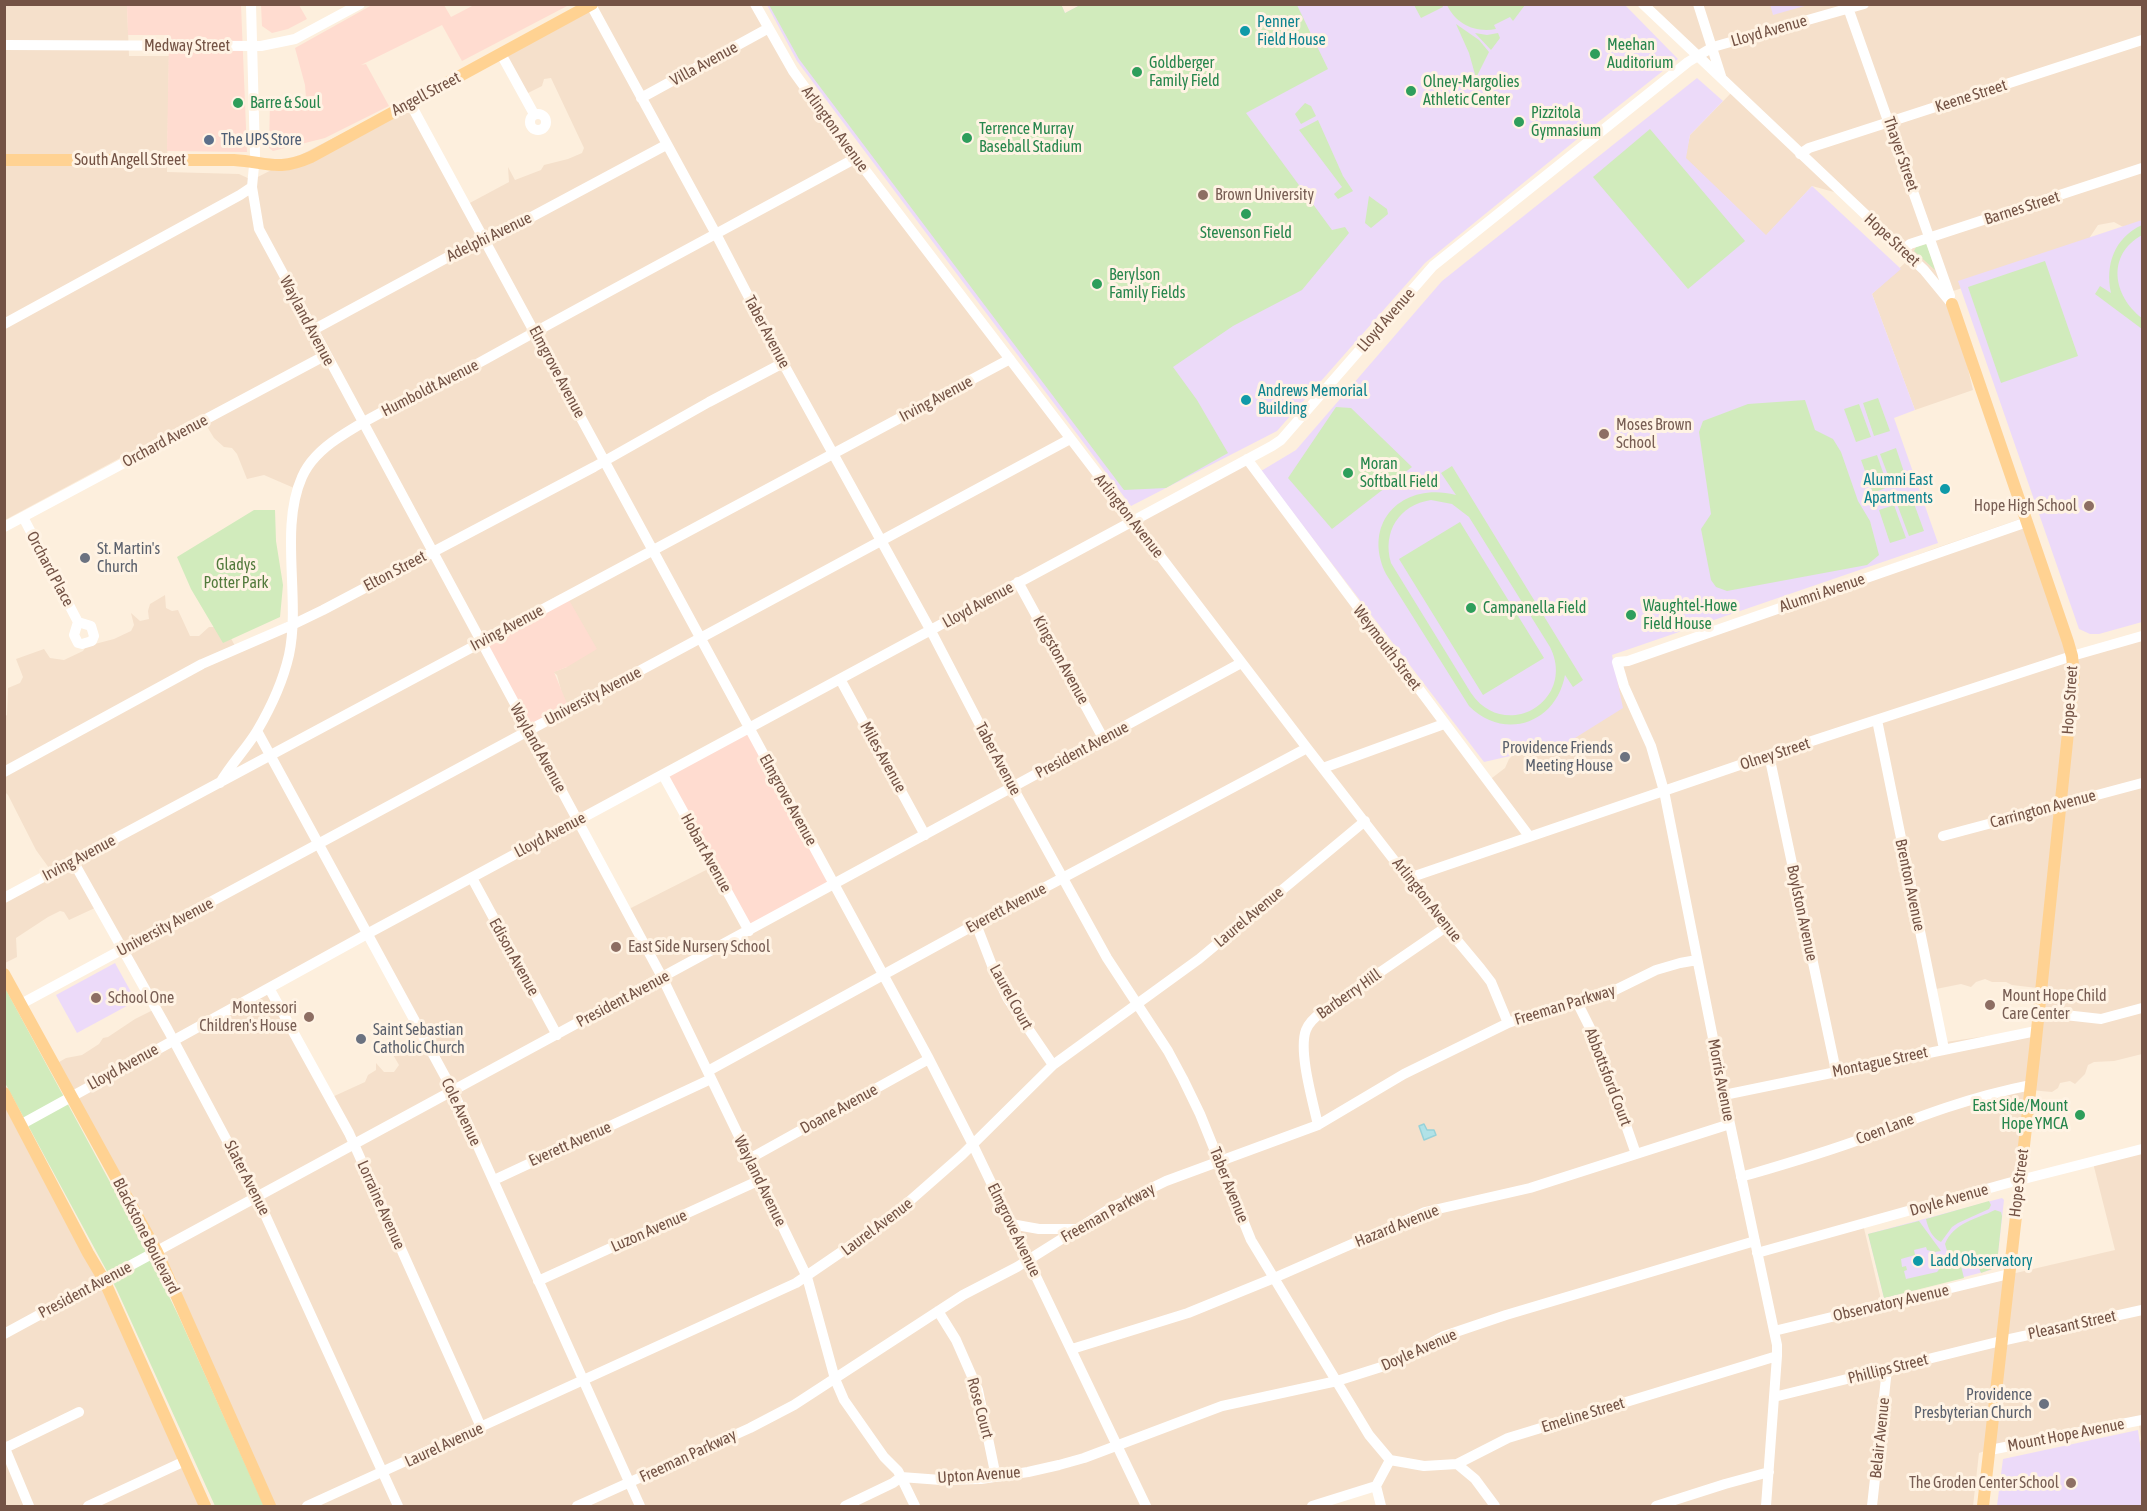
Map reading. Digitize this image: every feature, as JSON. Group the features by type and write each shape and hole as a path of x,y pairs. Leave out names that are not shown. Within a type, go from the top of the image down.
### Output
{"main road":[{"name":"Angell Street","path":"255,164 279,166 304,161 591,5"},
{"name":"South Angell Street","path":"4,160 234,160 255,164"},
{"name":"Hope Street","path":"1952,304 2072,656 2074,675 2031,1085 1983,1506"},
{"name":"Blackstone Boulevard","path":"4,974 157,1252 270,1506"},
{"path":"4,1093 88,1253 105,1280 205,1506"}],"street":[{"name":"Wayland Avenue","path":"251,4 255,164 252,187 259,230 662,977 807,1277 835,1378 844,1400 884,1457 901,1476 915,1506"},
{"name":"Medway Street","path":"4,45 252,46 277,44 295,39 360,4"},
{"name":"Arlington Avenue","path":"755,4 794,71 856,158 1306,748 1491,982 1508,1023"},
{"name":"Hope Street","path":"1643,4 1933,279 1952,304"},
{"path":"1698,4 1722,80"},
{"name":"Lloyd Avenue","path":"22,1124 367,934 1281,440 1433,266 1601,130 1697,56 1713,47 1864,4"},
{"name":"Taber Avenue","path":"591,5 716,234 783,363 931,631 1062,878 1107,958 1168,1051 1183,1079 1200,1114 1251,1240 1369,1435 1390,1460"},
{"name":"Thayer Street","path":"1848,7 1952,304"},
{"name":"Villa Avenue","path":"641,98 768,29"},
{"name":"Keene Street","path":"1800,154 1809,148 2142,40"},
{"path":"501,54 534,114"},
{"name":"Elmgrove Avenue","path":"410,103 929,1059 973,1145 1146,1506"},
{"name":"Adelphi Avenue","path":"313,330 474,243 496,236 666,145"},
{"name":"Humboldt Avenue","path":"220,783 257,731 283,677 289,654 294,597 293,510 302,477 316,456 337,438 362,424 856,158"},
{"name":"Barnes Street","path":"1903,250 1910,244 2142,168"},
{"path":"4,324 252,187"},
{"name":"Orchard Avenue","path":"4,527 326,355"},
{"name":"Irving Avenue","path":"4,898 1010,359"},
{"name":"Elton Street","path":"4,772 202,664 292,625 604,461 783,363"},
{"name":"University Avenue","path":"21,1005 1070,439"},
{"name":"Weymouth Street","path":"1247,459 1529,836"},
{"name":"Orchard Place","path":"23,517 78,622"},
{"name":"Alumni Avenue","path":"1617,662 1628,661 2026,522"},
{"name":"Kingston Avenue","path":"1018,582 1103,738"},
{"name":"Olney Street","path":"1409,878 1769,755 2072,656 2142,636"},
{"name":"Morris Avenue","path":"1617,662 1631,703 1651,746 1664,791 1724,1095 1774,1331 1778,1356 1766,1506"},
{"name":"President Avenue","path":"4,1334 1242,663"},
{"name":"Miles Avenue","path":"840,679 925,835"},
{"name":"Brenton Avenue","path":"1876,720 1944,1049"},
{"path":"1323,768 1444,724"},
{"name":"Cole Avenue","path":"257,731 317,846 453,1091 640,1506"},
{"name":"Everett Avenue","path":"494,1180 710,1075 976,924 1306,748"},
{"name":"Boylston Avenue","path":"1769,755 1836,1071"},
{"name":"Hobart Avenue","path":"663,775 749,931"},
{"name":"Carrington Avenue","path":"1942,836 2142,783"},
{"name":"Laurel Avenue","path":"307,1506 807,1277 888,1220 973,1145 1053,1065 1199,959 1365,821"},
{"name":"Slater Avenue","path":"74,861 257,1197 398,1506"},
{"name":"Edison Avenue","path":"472,878 557,1035"},
{"name":"Laurel Court","path":"976,924 1008,999 1053,1065"},
{"name":"Barberry Hill","path":"1318,1125 1306,1068 1306,1030 1322,1012 1446,927"},
{"name":"Freeman Parkway","path":"577,1506 777,1414 938,1311 1111,1208 1166,1181 1318,1125 1414,1069 1508,1023 1605,995 1656,970 1697,960"},
{"name":"Lorraine Avenue","path":"270,988 354,1145 481,1427"},
{"name":"Abbottsford Court","path":"1577,1002 1597,1042 1636,1154"},
{"path":"2038,1011 2101,1019 2142,1008"},
{"name":"Montague Street","path":"1724,1095 2036,1031"},
{"name":"Doane Avenue","path":"749,1159 929,1059"},
{"name":"Coen Lane","path":"1741,1177 1863,1138 1939,1109 2031,1085"},
{"name":"Hazard Avenue","path":"1072,1349 1188,1312 1274,1278 1425,1212 1530,1188 1730,1124"},
{"name":"Doyle Avenue","path":"1757,1253 2019,1180 2142,1149"},
{"name":"Luzon Avenue","path":"538,1281 760,1180"},
{"path":"1011,1224 1039,1229 1077,1229"},
{"name":"Doyle Avenue","path":"1117,1445 1222,1406 1337,1381 1397,1362 1444,1336 1755,1241"},
{"name":"Observatory Avenue","path":"1774,1331 2009,1275"},
{"name":"Pleasant Street","path":"2001,1341 2142,1310"},
{"name":"Rose Court","path":"938,1311 956,1340 978,1390 996,1477"},
{"name":"Phillips Street","path":"1774,1397 2001,1341"},
{"name":"Emeline Street","path":"1390,1460 1424,1466 1457,1464 1508,1438 1778,1356"},
{"name":"Belair Avenue","path":"1872,1506 1887,1369"},
{"path":"29,1506 5,1447 79,1413"},
{"name":"Mount Hope Avenue","path":"1990,1450 2142,1420"},
{"name":"Upton Avenue","path":"901,1476 941,1480 996,1477 1059,1465 1117,1445"},
{"path":"1381,1506 1376,1486 1390,1460"},
{"path":"88,1506 185,1461"},
{"path":"1457,1464 1475,1479 1495,1506"},
{"path":"1656,1506 1769,1472"},
{"path":"845,1506 893,1483 901,1476"},
{"path":"1312,1506 1376,1486"}],"shaded area":[{"name":"Brown University","path":"1061,4 1065,13 1082,4 1625,5 1678,59 1425,263 1277,431 1131,506 797,61 767,5"},
{"path":"1770,4 1808,4 1808,5 1773,15"},
{"path":"5,5 127,5 129,56 169,56 167,172 239,174 252,180 407,100 466,205 509,182 508,167 515,180 541,170 544,165 582,153 584,148 551,78 544,79 542,86 524,95 499,52 586,5 758,5 788,62 1132,516 1246,459 1488,781 1505,768 1513,755 1610,679 1631,659 2020,519 2072,652 2142,634 2142,1054 2114,1061 2094,1062 2088,1065 2085,1074 2075,1084 2070,1081 2060,1083 2058,1088 2052,1092 2030,1090 2017,1176 1863,1224 1882,1304 2115,1250 2092,1159 2142,1147 2142,1461 2138,1417 1979,1453 1973,1506 1381,1506 1374,1487 1306,1506 269,1506 153,1254 54,1065 66,1058 82,1055 99,1044 103,1038 153,1010 97,907 69,920 64,912 60,911 48,917 16,938 17,957 5,963 5,895 49,868 36,850 5,792 4,717 7,715 8,688 20,683 23,677 16,659 44,649 50,658 64,660 83,651 87,645 114,639 131,631 134,625 131,613 140,621 149,619 150,604 165,595 166,608 172,611 178,610 190,636 199,636 209,627 218,627 223,623 235,646 291,620 294,488 264,475 247,479 237,454 232,448 224,447 214,438 200,415 5,520","holes":["561,594 567,667 553,672 557,675 562,694 481,638","748,729 712,867 627,910 577,820","366,934 424,1045 402,1056 392,1053 399,1065 394,1072 384,1072 376,1063 376,1070 368,1075 365,1082 330,1098 268,984","1985,979 2037,988 2034,1029 1946,1042 1936,989 1961,984 1971,987 1976,982"]},
{"path":"127,5 241,5 247,152 167,151 169,35 128,35"},
{"path":"261,5 299,5 307,19 288,29 272,33 262,26"},
{"path":"372,5 444,5 451,17 474,5 569,5 462,61 442,25 361,65 366,64 389,106 325,138 273,151 269,148 270,100 306,98 305,85 295,48"},
{"path":"1644,5 2142,5 2142,224 2125,228 2114,222 2098,225 2090,237 2086,259 1981,282 1950,292 1973,390 1915,410 1872,294 1909,259 1845,195 1812,186 1766,236 1685,158 1690,135 1733,91"},
{"name":"Moses Brown School","path":"1697,78 1723,101 1690,135 1686,158 1766,235 1812,186 1901,269 1872,294 1915,410 1894,418 1938,543 1612,655 1623,708 1567,743 1484,762 1261,471 1296,450 1442,281"},
{"name":"Hope High School","path":"2142,220 2142,622 2099,634 2090,634 2079,629 1958,281"},
{"path":"565,593 597,649 554,672 568,706 528,729 481,638"},
{"path":"746,727 831,883 752,928 665,771"},
{"name":"School One","path":"115,963 136,1001 77,1033 56,995"},
{"path":"4,1100 89,1257 206,1506 5,1506"},
{"path":"2002,1198 2004,1200 1997,1263 1991,1270 1884,1298 1868,1234"},
{"name":"The Groden Center School","path":"2138,1430 2142,1459 2142,1506 1997,1506 2003,1459"}],"green space":[{"name":"Brown University","path":"1061,4 1065,13 1082,4 1297,5 1328,69 1246,113 1332,230 1345,227 1349,233 1302,290 1233,326 1173,367 1197,400 1228,453 1166,488 1124,490 799,59 769,5"},
{"path":"1414,5 1442,5 1443,7 1421,18"},
{"path":"1447,5 1525,5 1513,21 1510,17 1494,25 1496,29 1481,30 1461,22"},
{"path":"1456,24 1479,40 1489,52 1476,78 1469,53"},
{"path":"1475,33 1487,35 1498,33 1500,38 1491,50"},
{"path":"1305,103 1311,106 1316,116 1301,124 1295,114"},
{"path":"1318,120 1343,176 1353,191 1338,199 1334,194 1342,187 1299,130"},
{"path":"1650,129 1745,241 1688,289 1593,177"},
{"path":"1369,196 1387,209 1388,214 1371,228 1365,223"},
{"path":"2142,225 2142,235 2130,243 2123,253 2118,276 2125,299 2142,318 2142,329 2095,294 2100,286 2111,293 2109,272 2114,253 2124,237"},
{"path":"1926,244 1935,270 1914,251 1916,247"},
{"path":"2045,261 2078,356 2001,383 1968,287"},
{"path":"1878,398 1890,431 1874,436 1863,403"},
{"path":"1805,400 1815,430 1833,439 1841,452 1858,501 1870,521 1879,555 1867,565 1727,591 1716,587 1711,580 1701,529 1711,514 1699,432 1703,421 1748,404"},
{"path":"1859,404 1871,437 1856,442 1844,409"},
{"name":"Moran Softball Field","path":"1336,407 1351,408 1412,467 1332,529 1288,478"},
{"path":"1896,448 1907,481 1892,486 1880,454"},
{"path":"1877,455 1888,487 1873,493 1861,460"},
{"path":"1452,466 1583,680 1573,687 1565,675 1560,692 1551,705 1540,716 1527,722 1498,723 1483,717 1469,706 1386,574 1380,555 1379,538 1383,522 1404,500 1419,494 1437,492 1456,495 1441,473","holes":["1431,500 1452,504 1469,517 1550,647 1556,667 1554,684 1546,698 1533,709 1518,715 1501,714 1485,708 1471,693 1391,563 1389,552 1391,531 1402,514 1420,503"]},
{"path":"1912,498 1924,531 1909,536 1897,504"},
{"path":"1894,505 1906,538 1890,543 1879,510"},
{"name":"Gladys Potter Park","path":"254,510 275,510 276,541 283,585 280,617 223,643 191,589 177,557"},
{"name":"Campanella Field","path":"1460,522 1544,658 1483,695 1399,559"},
{"path":"4,986 145,1247 264,1506 215,1506 116,1288 5,1083"},
{"path":"1989,1201 1991,1205 1989,1209 1952,1227 1941,1242 1929,1229 1926,1219"},
{"path":"1995,1210 2001,1212 2002,1216 1997,1263 1983,1256 1964,1258 1948,1254 1945,1244 1954,1231 1967,1222"},
{"path":"1919,1221 1941,1251 1927,1250 1926,1247 1914,1250 1915,1255 1901,1259 1902,1267 1906,1266 1907,1270 1904,1271 1906,1279 1937,1272 1948,1259 1973,1260 1974,1263 1961,1266 1964,1278 1884,1298 1868,1234"},
{"path":"1978,1260 1987,1261 1992,1269 1981,1273"}],"water":[{"path":"1424,1124 1427,1130 1434,1130 1436,1135 1424,1140 1419,1126"}],"place":[{"name":"Penner Field House","path":"1245,31"},
{"name":"Meehan Auditorium","path":"1595,54"},
{"name":"Goldberger Family Field","path":"1137,72"},
{"name":"Olney-Margolies Athletic Center","path":"1411,91"},
{"name":"Barre & Soul","path":"238,103"},
{"name":"Pizzitola Gymnasium","path":"1519,122"},
{"name":"Terrence Murray Baseball Stadium","path":"967,138"},
{"name":"The UPS Store","path":"209,140"},
{"name":"Brown University","path":"1203,195"},
{"name":"Stevenson Field","path":"1246,214"},
{"name":"Berylson Family Fields","path":"1097,284"},
{"name":"Andrews Memorial Building","path":"1246,400"},
{"name":"Moses Brown School","path":"1604,434"},
{"name":"Moran Softball Field","path":"1348,473"},
{"name":"Alumni East Apartments","path":"1945,489"},
{"name":"Hope High School","path":"2089,506"},
{"name":"St. Martin's Church","path":"85,558"},
{"name":"Campanella Field","path":"1471,608"},
{"name":"Waughtel-Howe Field House","path":"1631,615"},
{"name":"Providence Friends Meeting House","path":"1625,757"},
{"name":"East Side Nursery School","path":"616,947"},
{"name":"School One","path":"96,998"},
{"name":"Mount Hope Child Care Center","path":"1990,1005"},
{"name":"Montessori Children's House","path":"309,1017"},
{"name":"Saint Sebastian Catholic Church","path":"361,1039"},
{"name":"East Side/Mount Hope YMCA","path":"2080,1115"},
{"name":"Ladd Observatory","path":"1918,1261"},
{"name":"Providence Presbyterian Church","path":"2044,1404"},
{"name":"The Groden Center School","path":"2071,1483"}]}
